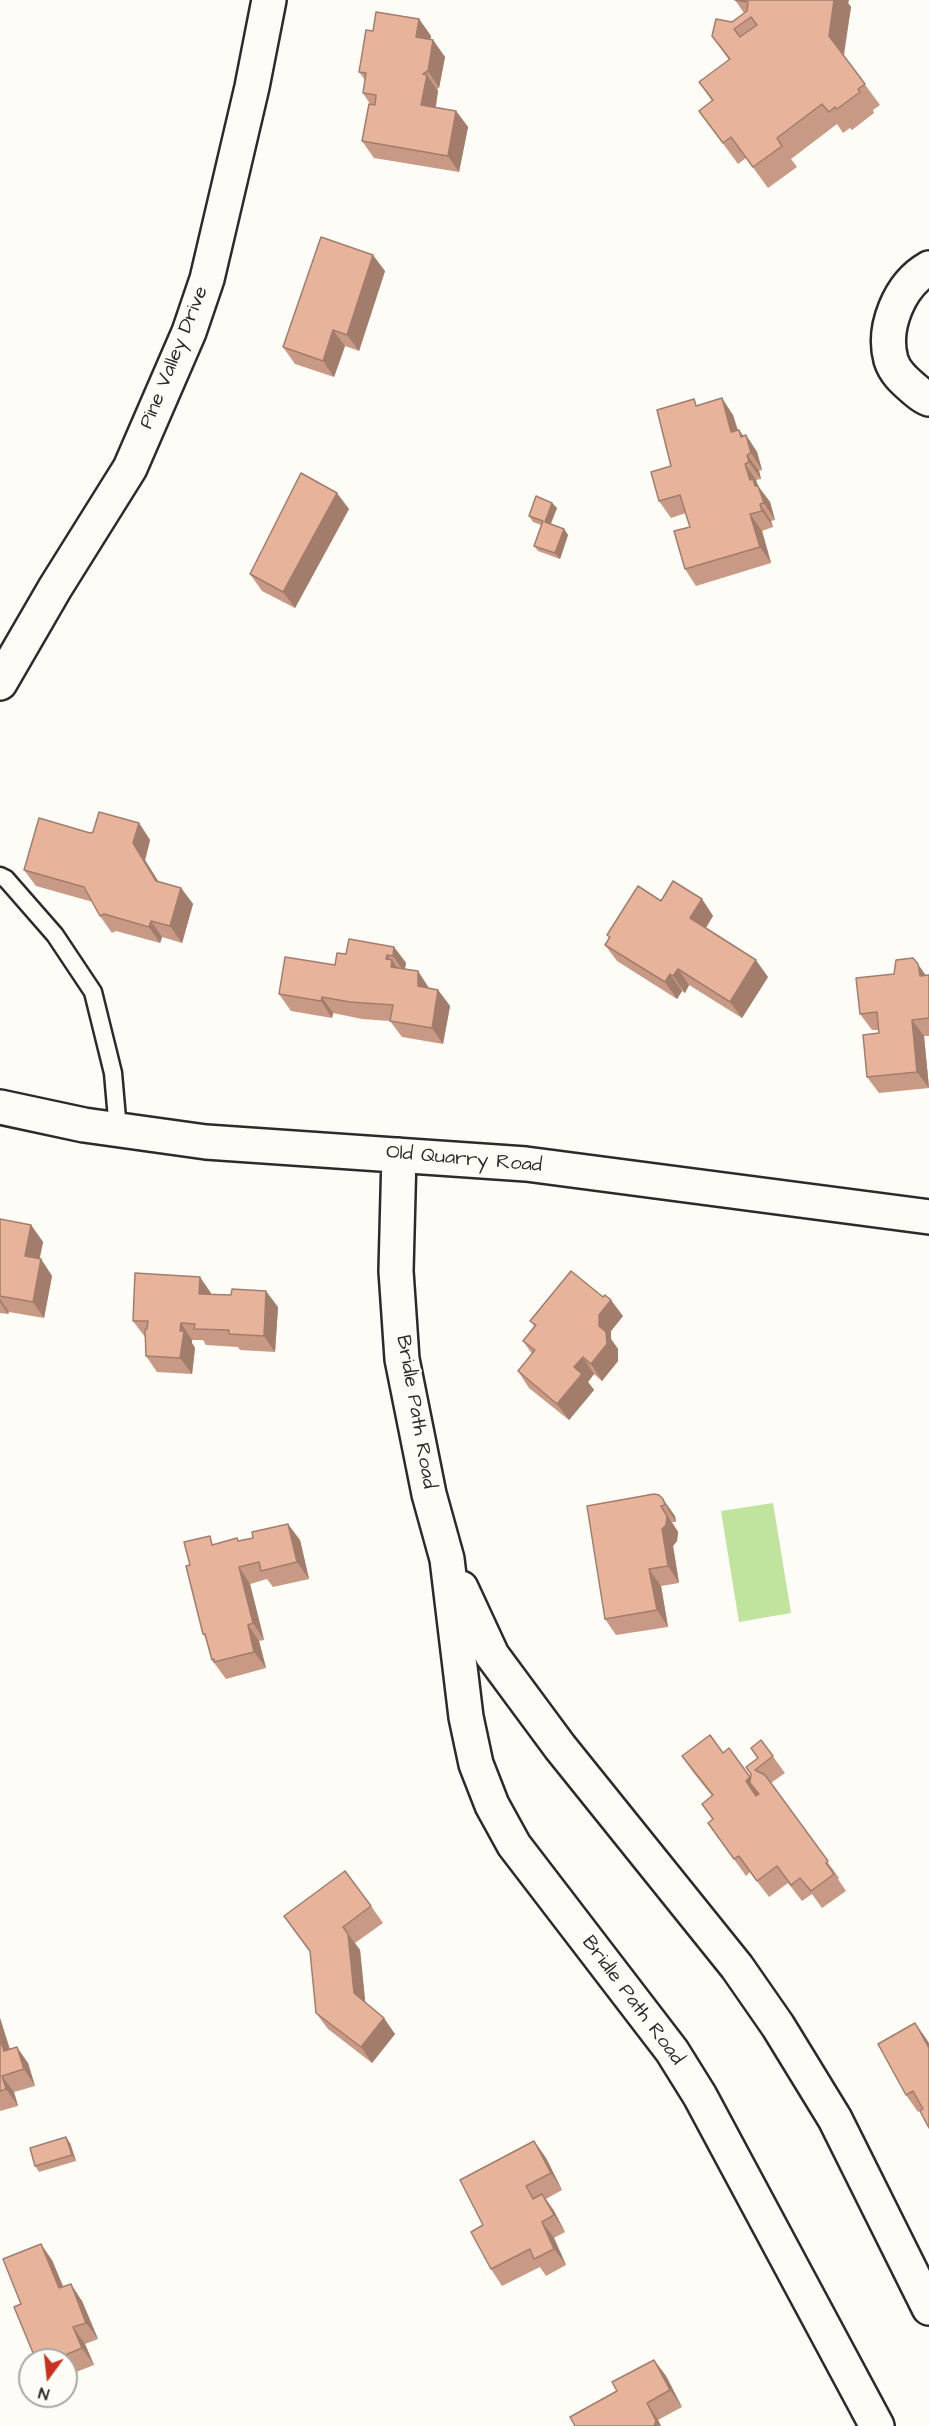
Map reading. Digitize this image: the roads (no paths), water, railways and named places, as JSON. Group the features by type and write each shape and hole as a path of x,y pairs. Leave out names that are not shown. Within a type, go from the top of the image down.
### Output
{"street":[{"name":"Pine Valley Drive","path":"0,683 55,588 130,468 189,332 207,279 252,87 269,0"},
{"path":"929,268 911,282 891,316 890,348 892,362 900,376 929,399"},
{"name":"Old Quarry Road","path":"0,1107 84,1125 206,1142 526,1164 929,1217"},
{"name":"Bridle Path Road","path":"399,1155 396,1271 402,1359 429,1494 447,1559 466,1717 476,1764 492,1805 514,1845 672,2051 700,2096 877,2426"},
{"name":"Bridle Path Road","path":"447,1559 492,1655 560,1747 736,1967 778,2026 835,2119 929,2308"}],"lane":[{"path":"0,876 6,879 55,935 93,992 113,1073 118,1130"}]}
